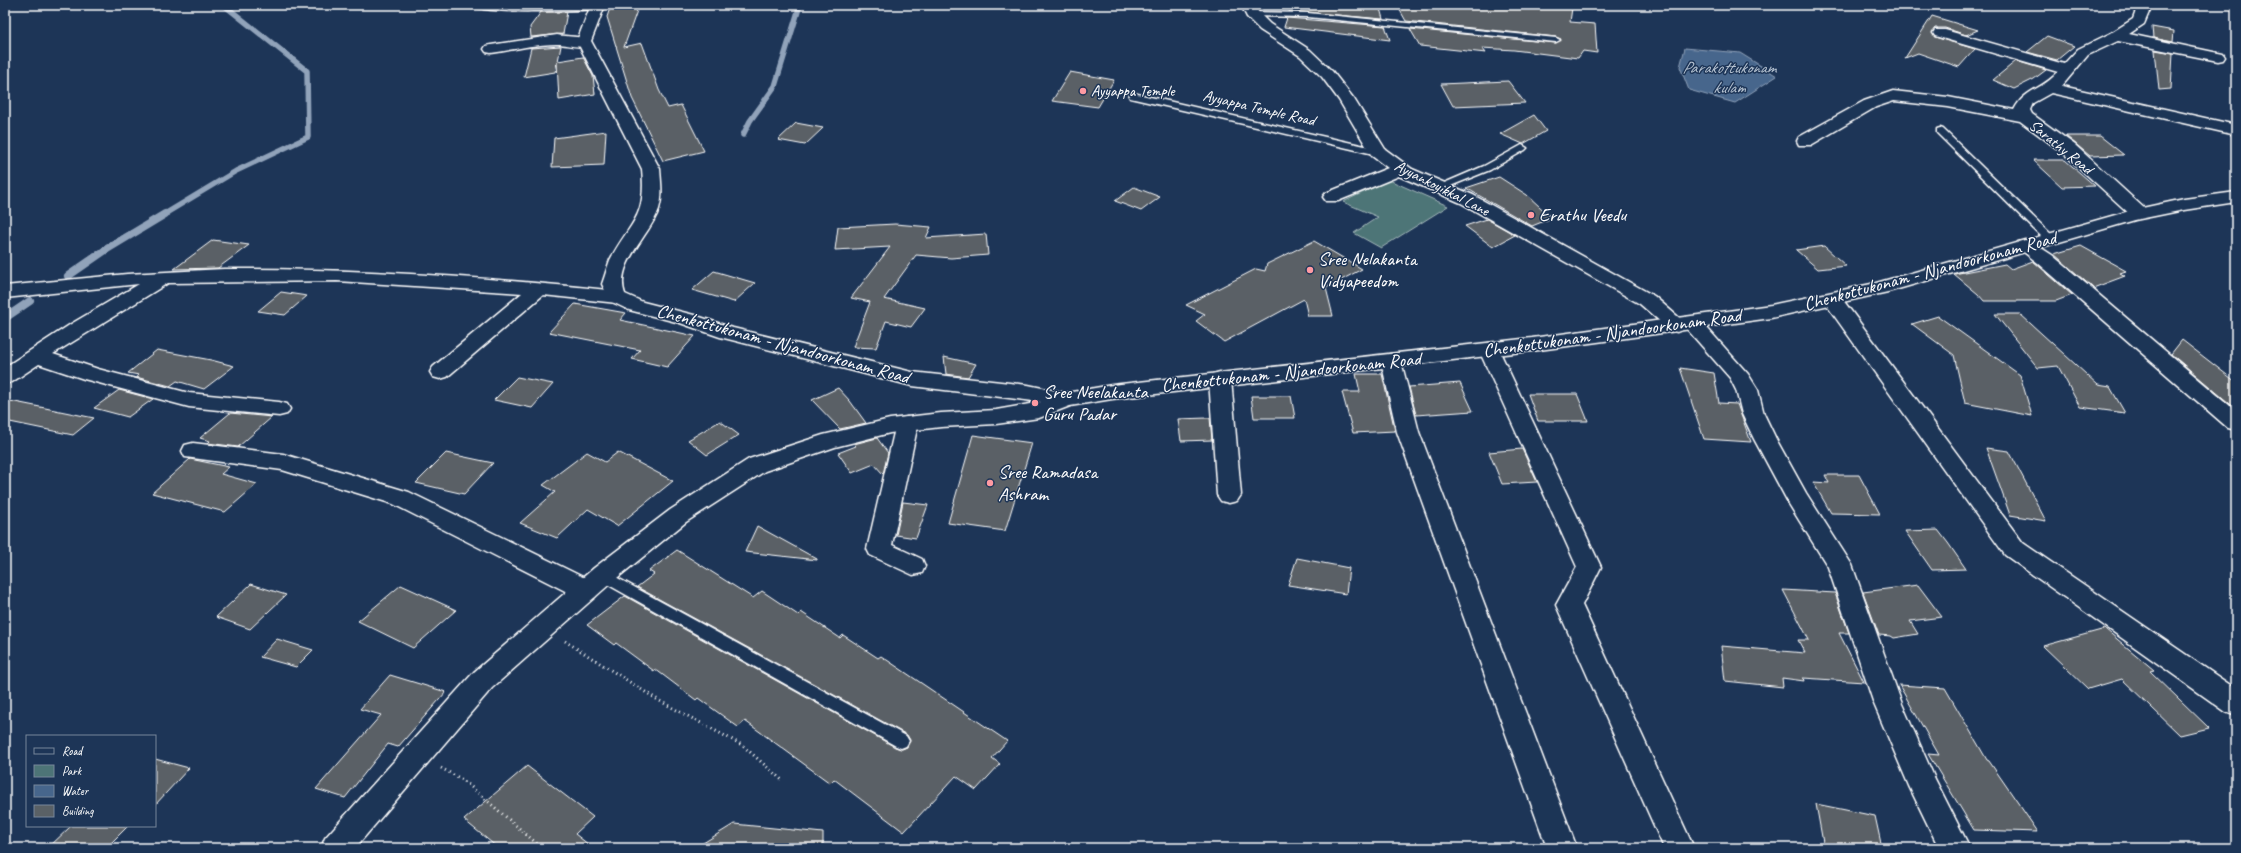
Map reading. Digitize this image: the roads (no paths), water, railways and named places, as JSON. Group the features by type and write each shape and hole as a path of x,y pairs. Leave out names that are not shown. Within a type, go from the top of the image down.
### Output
{"street":[{"path":"479,5 523,7 598,5 584,41 651,169 654,186 650,211 640,231 620,260 612,284 617,297"},
{"name":"Sarathy Road","path":"2140,213 2069,149 2025,117 2022,110 2027,100 2056,84 2083,52 2116,36 2139,21 2145,5"},
{"name":"Ayyankoyikkal Lane","path":"1250,10 1259,23 1305,53 1328,76 1378,152 1400,169 1467,199 1647,300 1685,325 1738,374 1747,390 1753,414 1772,453 1797,498 1840,565 1888,704 1923,786 1955,848"},
{"path":"1940,33 2068,70"},
{"path":"2116,36 2218,57"},
{"path":"491,49 558,39 570,42 584,41"},
{"path":"2048,88 2236,130"},
{"path":"1805,141 1870,104 1893,96 1948,102 2025,117"},
{"path":"1332,197 1400,169"},
{"name":"Chenkottukonam - Njandoorkonam Road","path":"5,292 166,277 380,276 539,288 617,297 636,306 687,319 727,333 912,379 1028,392 1066,400 1112,392 1489,350 1685,325 1833,300 2140,213 2196,201 2236,197"},
{"path":"2025,246 2045,260 2236,423"},
{"path":"5,377 78,328 166,277"},
{"path":"440,372 539,288"},
{"path":"1833,300 2014,549 2236,704"},
{"path":"1489,350 1589,567 1569,605 1680,848"},
{"path":"36,356 91,374 189,400 279,409"},
{"path":"1391,361 1408,432 1562,848"},
{"path":"1220,379 1229,495"},
{"path":"336,848 483,680 594,583 678,516 757,465 831,440 907,424 996,417 1039,411 1066,400"},
{"path":"907,424 878,549 913,566"},
{"path":"193,451 283,462 401,498 594,583"}],"lane":[{"path":"1250,10 1556,40"},
{"name":"Ayyappa Temple Road","path":"1133,96 1206,111 1378,152"},
{"path":"1940,131 2050,239"},
{"path":"1440,187 1487,168 1522,148"},
{"path":"594,583 901,741"}],"water":[{"name":"Parakottukonam kulam","path":"1685,48 1740,53 1777,76 1735,103 1689,90 1680,67"}],"waterway":[{"path":"163,215 236,171 308,137 307,71 224,5"},
{"path":"743,135 750,121 775,86 800,5"},
{"path":"68,276 107,249 165,214"},
{"path":"5,318 30,301"}],"place":[{"name":"Ayyappa Temple","path":"1083,91"},
{"name":"Erathu Veedu","path":"1531,215"},
{"name":"Sree Nelakanta Vidyapeedom","path":"1310,270"},
{"name":"Sree Neelakanta Guru Padar","path":"1035,403"},
{"name":"Sree Ramadasa Ashram","path":"990,483"}]}
